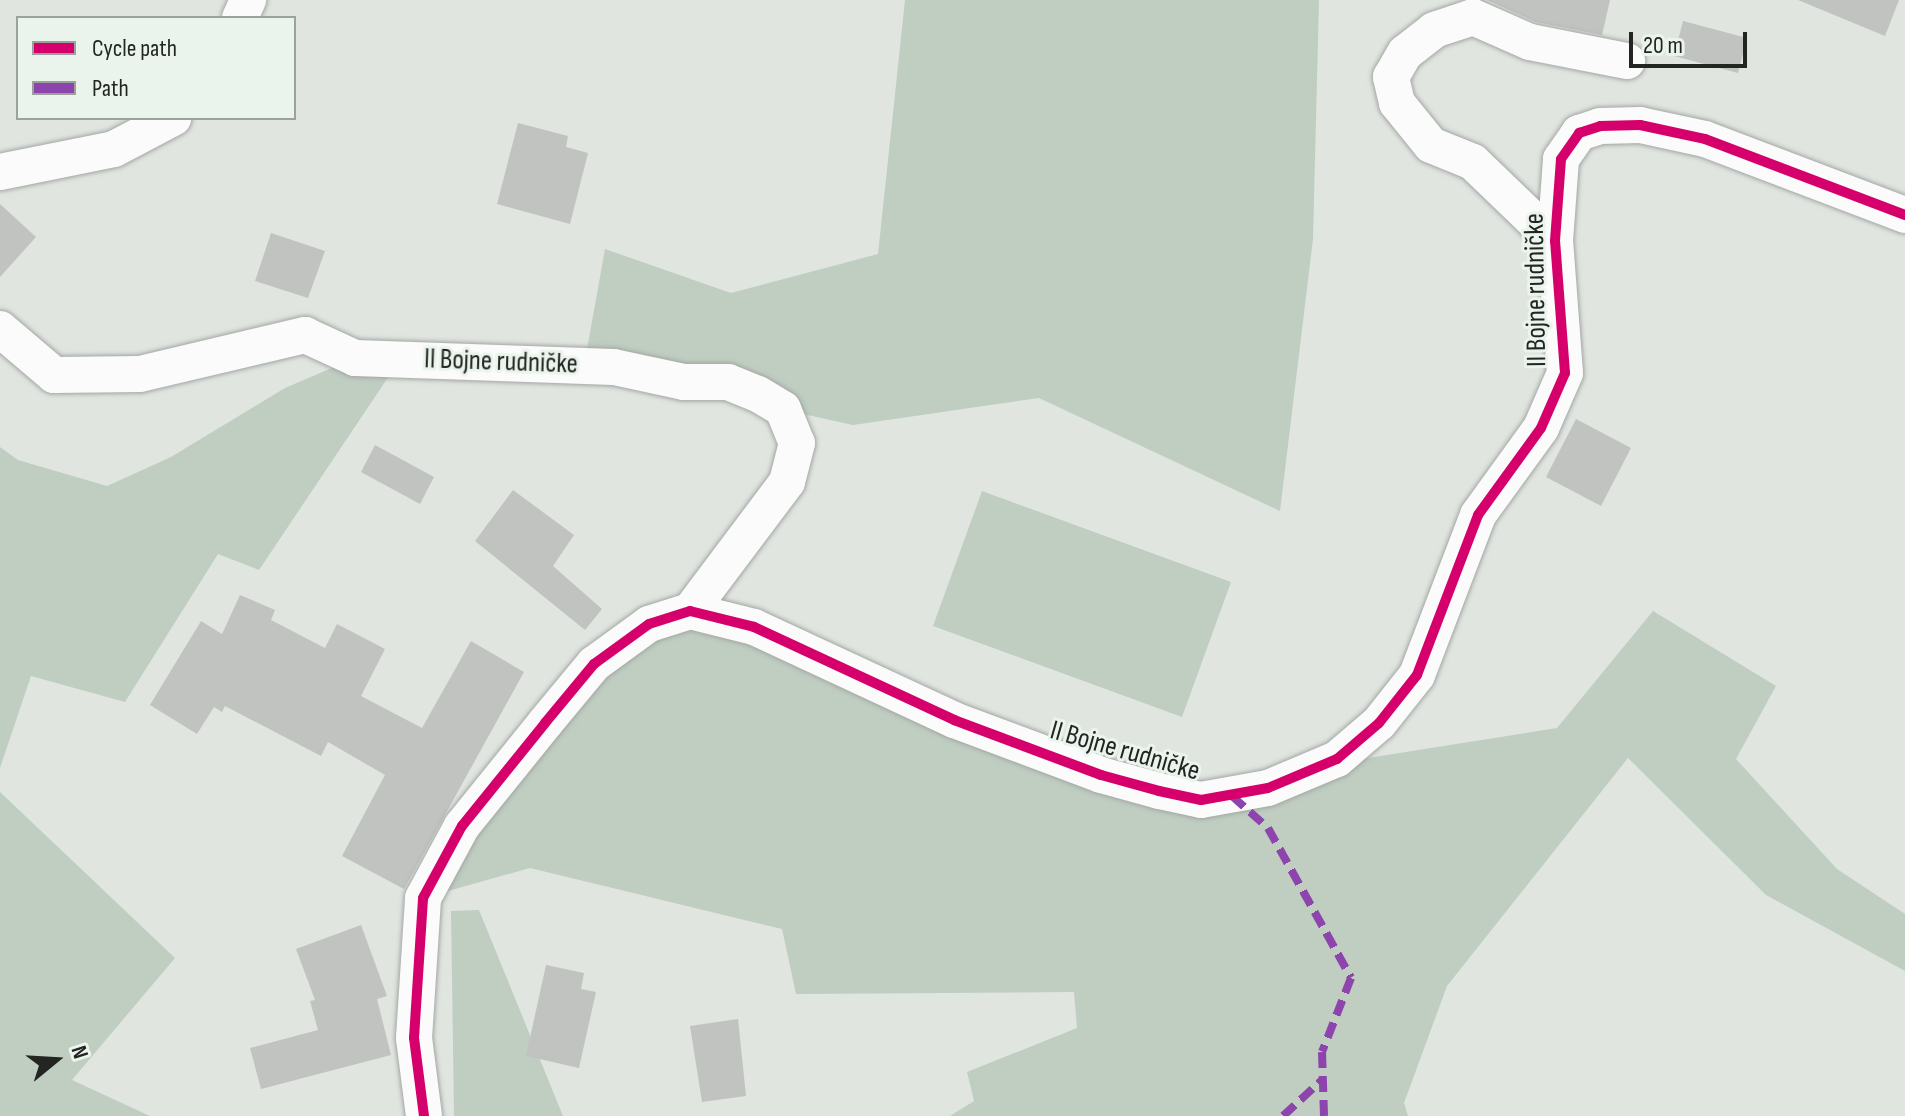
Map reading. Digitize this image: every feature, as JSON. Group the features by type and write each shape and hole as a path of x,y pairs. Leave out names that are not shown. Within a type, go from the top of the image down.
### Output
{"street":[{"name":"II Bojne rudničke","path":"1555,241 1473,162 1431,145 1397,103 1391,77 1405,53 1434,30 1473,17 1530,42 1627,61"},
{"path":"0,172 114,149 169,120"},
{"name":"II Bojne rudničke","path":"0,329 54,375 140,374 305,335 355,358 614,367 684,382 728,382 783,409 797,443 787,482 690,611 754,627 954,720 1101,775 1201,800 1268,788 1337,759 1379,723 1417,675 1478,515 1541,428 1565,373 1563,306 1555,241 1561,159 1579,133 1600,126 1640,125 1705,139 1905,215"},
{"path":"424,1116 414,1038 423,898 462,826 594,664 649,624 690,611"}],"green space":[{"path":"905,0 1319,0 1313,239 1280,511 1039,398 853,425 584,366 605,249 731,293 878,254"},
{"path":"355,358 401,358 259,570 218,554 125,702 31,676 0,768 0,447 18,460 107,486 171,457 285,388"},
{"path":"982,491 1231,582 1182,717 933,626"},
{"path":"1653,611 1776,686 1736,759 1837,869 1905,914 1905,971 1766,895 1628,758 1447,986 1404,1103 1408,1116 950,1116 974,1101 967,1072 1077,1028 1074,992 796,994 782,929 530,868 423,898 567,679 681,615 1159,791 1557,728"},
{"path":"0,792 175,958 72,1080 150,1116 0,1116"},
{"path":"479,910 563,1116 454,1116 451,911"}],"building":[{"path":"1487,0 1610,0 1602,35 1536,22"},
{"path":"1798,0 1899,0 1885,36"},
{"path":"1683,21 1747,38 1738,73 1674,56"},
{"path":"518,123 568,136 566,147 588,153 570,224 497,204"},
{"path":"0,204 36,237 0,277"},
{"path":"271,233 325,251 308,298 255,281"},
{"path":"1576,419 1631,448 1601,506 1546,477"},
{"path":"375,445 434,477 420,504 361,472"},
{"path":"513,490 574,535 553,566 602,609 585,630 475,541"},
{"path":"240,595 275,610 271,620 325,648 337,624 385,649 361,696 422,728 471,641 524,672 404,889 342,856 385,775 328,742 321,756 225,706 222,712 214,707 197,734 150,705 201,621 222,634"},
{"path":"361,925 387,996 377,999 391,1055 261,1089 250,1048 318,1030 310,1001 315,1000 296,949"},
{"path":"546,965 584,973 581,989 596,992 579,1068 526,1056"},
{"path":"738,1019 746,1096 702,1102 690,1026"}],"marked path":[{"path":"1232,796 1268,828 1351,978 1322,1052 1324,1116"},
{"path":"1283,1116 1323,1079"}],"cycle path":[{"path":"424,1116 414,1038 423,898 462,826 545,723 594,664 649,624 690,611 754,627 954,720 1101,775 1159,791 1201,800 1268,788 1337,759 1379,723 1417,675 1478,515 1541,428 1565,373 1555,241 1561,159 1579,133 1600,126 1640,125 1705,139 1905,215"}]}
